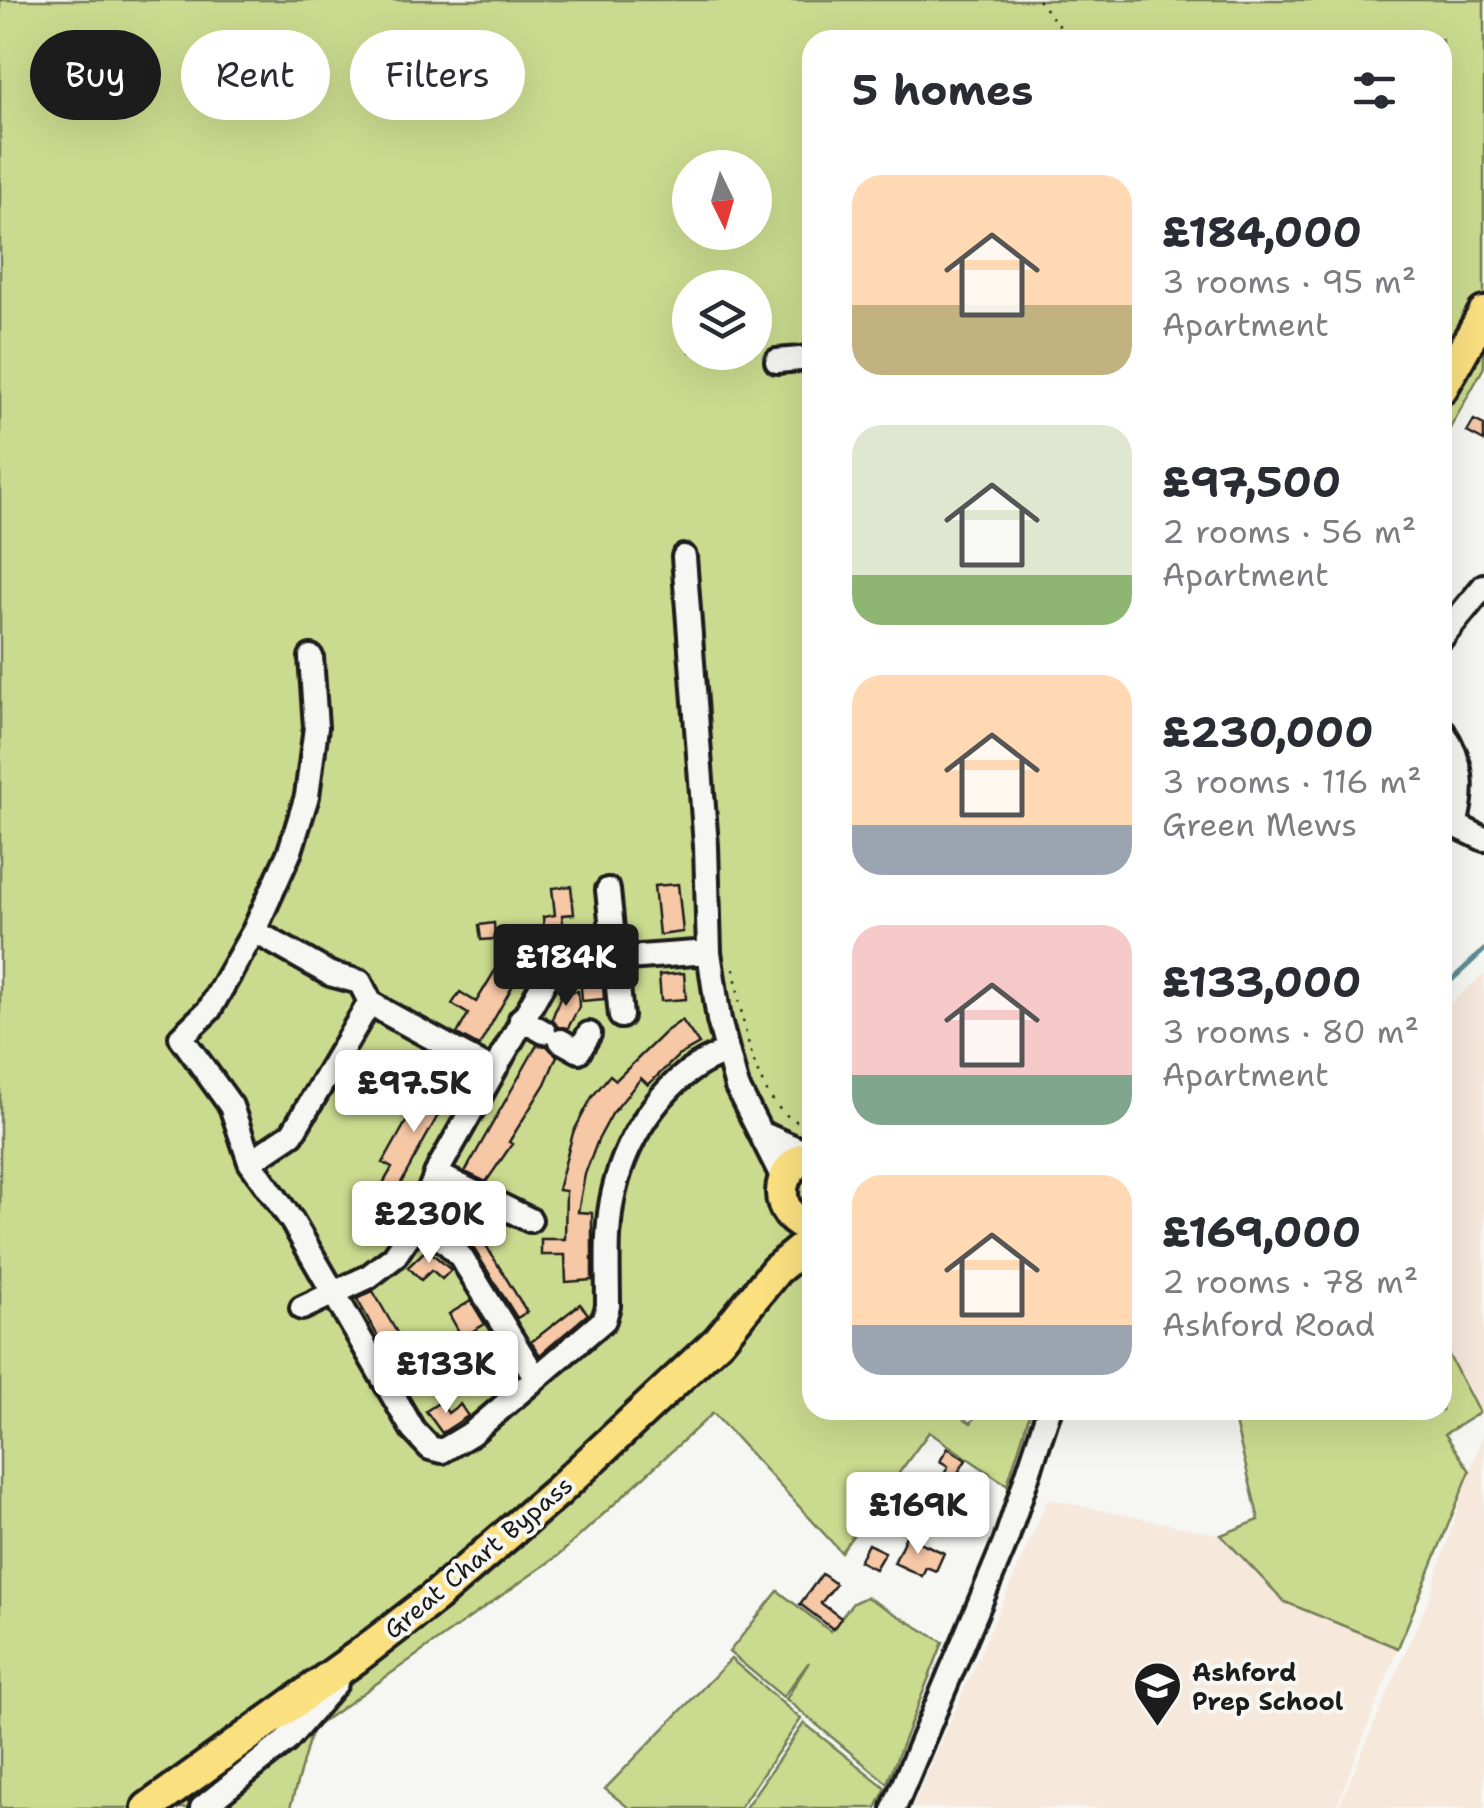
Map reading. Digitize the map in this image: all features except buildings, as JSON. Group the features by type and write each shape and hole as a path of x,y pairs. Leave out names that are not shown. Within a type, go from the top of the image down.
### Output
{"main road":[{"path":"1452,370 1484,313"},
{"path":"800,1221 780,1191 783,1178 802,1156"},
{"name":"Great Chart Bypass","path":"776,1270 800,1221"},
{"name":"Great Chart Bypass","path":"148,1808 435,1597 558,1491 719,1340 776,1270 802,1248"}],"street":[{"path":"777,361 802,359"},
{"path":"684,556 706,846 709,952 726,1053 746,1109 783,1178"},
{"path":"1452,624 1484,586"},
{"path":"311,656 316,728 307,796 290,851 254,931 209,1010 181,1038 231,1106 250,1162 292,1220 414,1430 430,1448 442,1451 472,1433 604,1320 608,1306 610,1215 626,1156 664,1095 701,1063 726,1053"},
{"path":"1452,751 1462,772 1462,800 1452,818"},
{"path":"1452,825 1484,838"},
{"path":"608,890 621,1016"},
{"path":"254,931 330,974 360,982 370,1002 493,1070"},
{"path":"302,1308 368,1277 394,1257 415,1226 436,1174 552,968 572,962 709,952"},
{"path":"250,1162 292,1134 370,1002"},
{"path":"521,1020 580,1051 589,1034"},
{"path":"761,1133 802,1143"},
{"path":"436,1174 530,1220"},
{"path":"415,1226 445,1241 461,1257 536,1378"},
{"path":"894,1808 1005,1543 1046,1420"},
{"path":"202,1808 286,1742 358,1657"}],"path":[{"path":"1038,0 1063,30"},
{"path":"734,969 748,1042 770,1098 802,1135"}],"shaded area":[{"path":"1484,974 1484,1420 1452,1361 1452,1002"},
{"path":"1484,1429 1484,1808 1338,1808 1429,1598"},
{"name":"Ashford Prep School","path":"1048,1499 1221,1535 1285,1602 1398,1648 1336,1808 912,1808"}],"green space":[{"path":"0,0 1484,0 1484,367 1452,425 1452,30 802,30 802,1420 971,1423 1028,1420 1007,1485 929,1432 841,1552 713,1413 559,1555 312,1729 290,1808 221,1808 251,1782 213,1808 0,1808"},
{"path":"1452,1361 1479,1413 1445,1434 1470,1471 1398,1648 1285,1602 1221,1535 1259,1520 1234,1420 1452,1420"},
{"path":"778,1591 830,1631 853,1603 866,1597 943,1642 887,1783 786,1699 809,1662 783,1697 729,1652"},
{"path":"731,1659 801,1719 739,1808 629,1808 605,1789"},
{"path":"804,1723 886,1788 876,1808 745,1808"}],"waterway":[{"path":"1452,980 1484,950"}],"place":[{"name":"Ashford Prep School","path":"1157,1728"}]}
